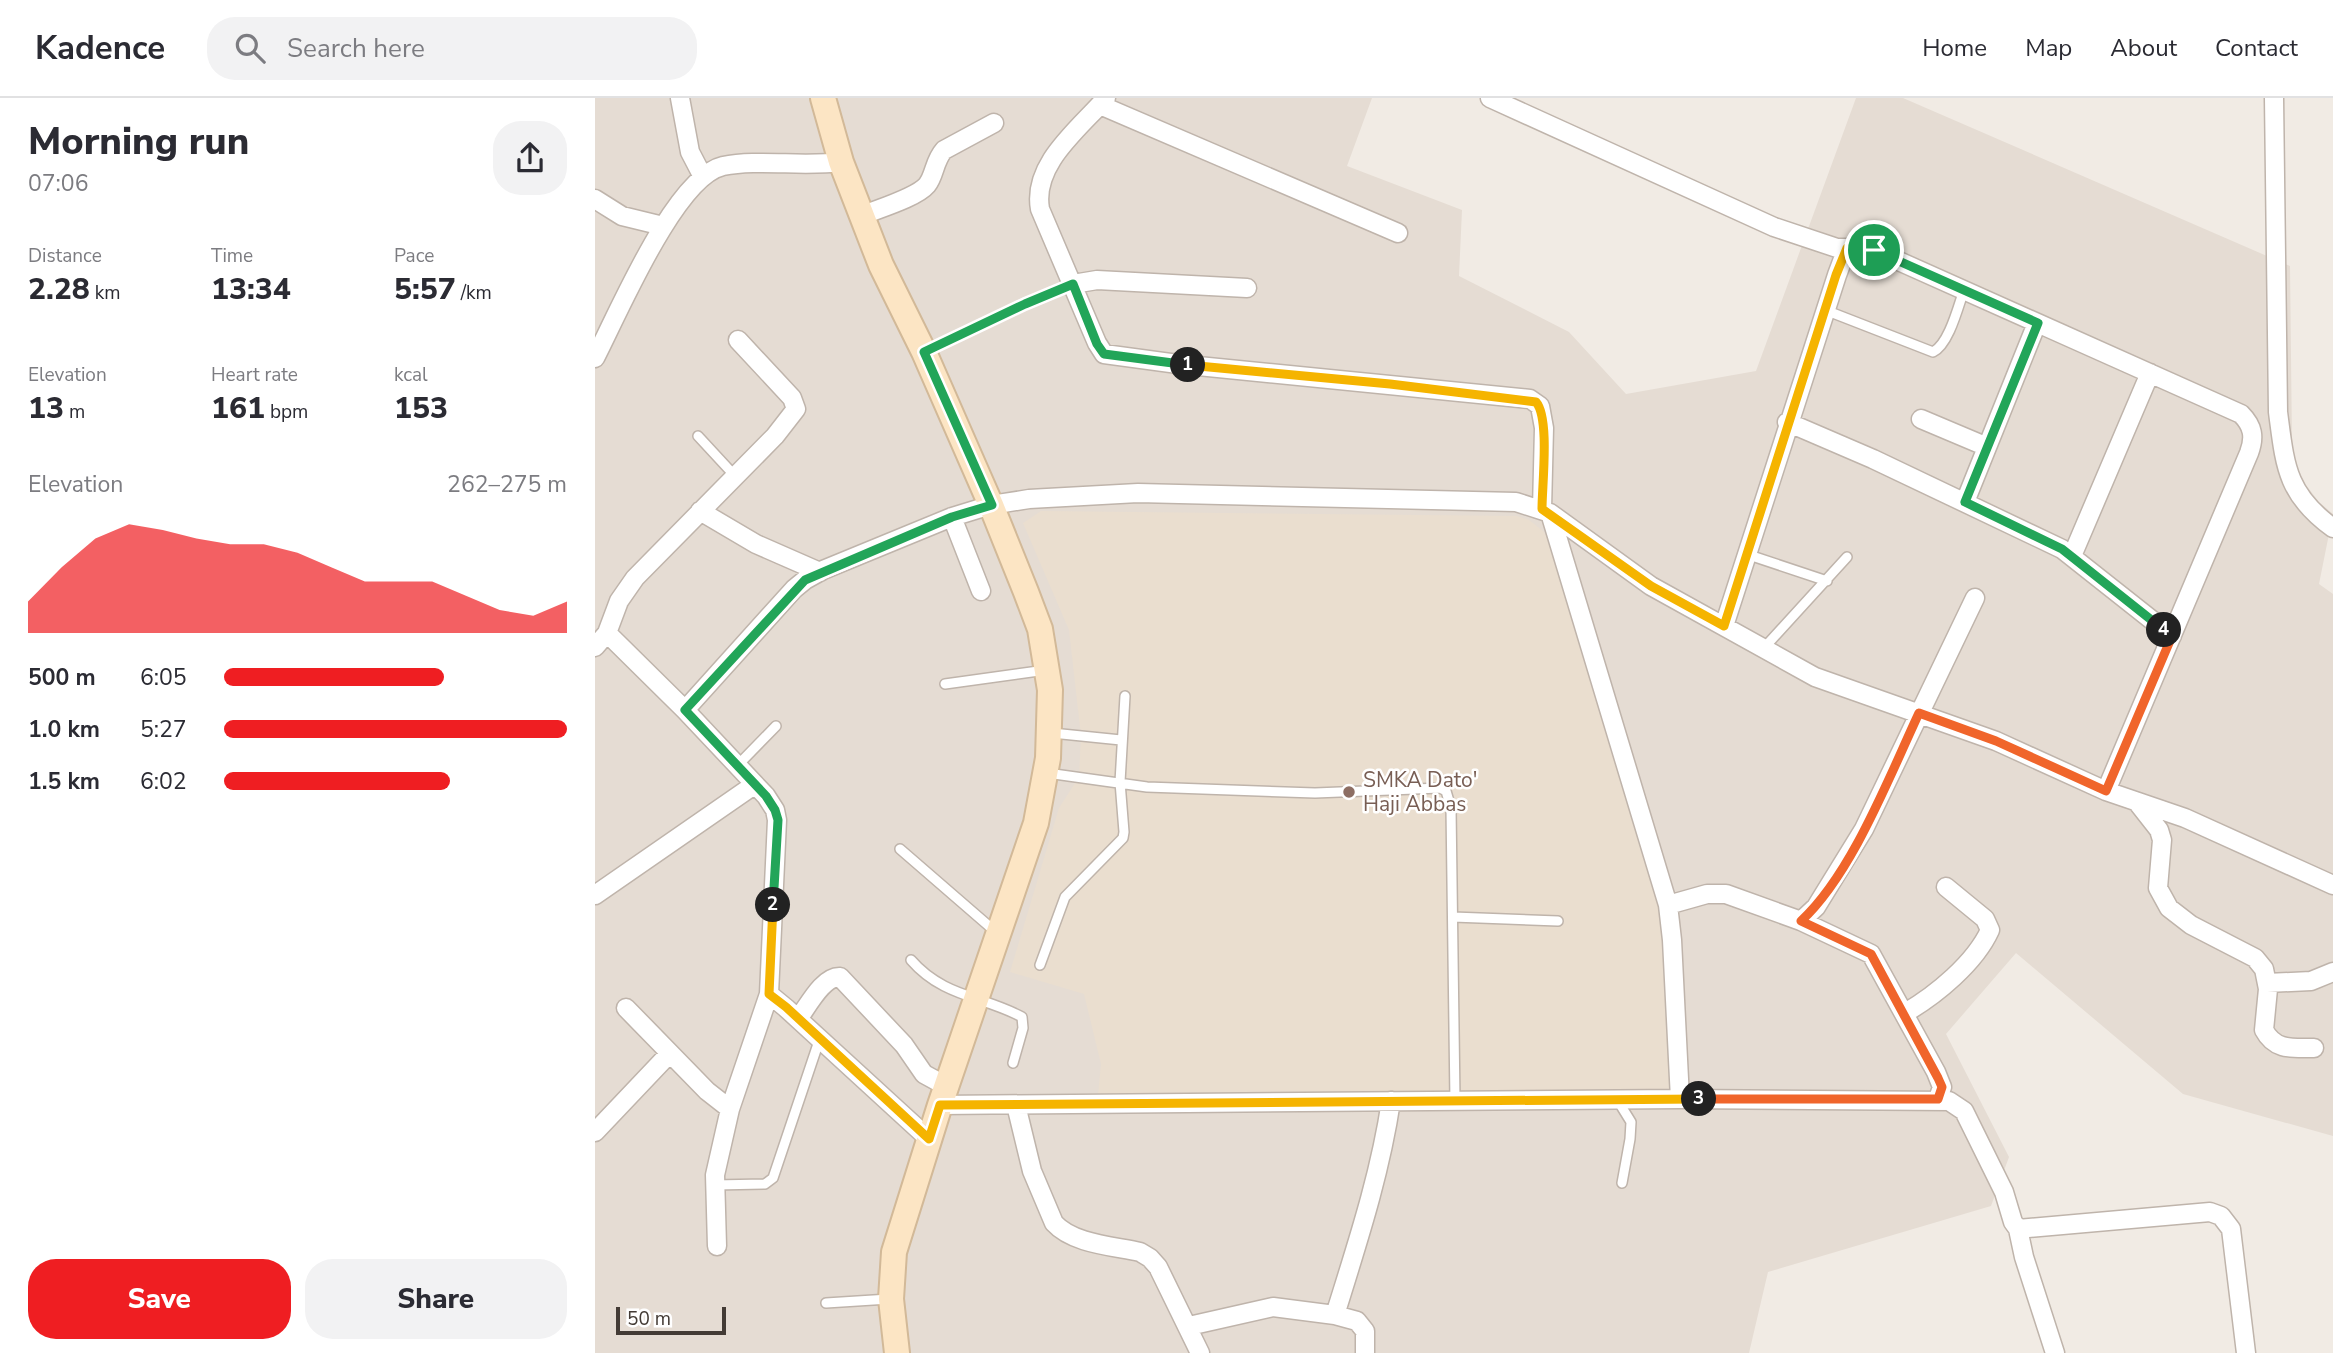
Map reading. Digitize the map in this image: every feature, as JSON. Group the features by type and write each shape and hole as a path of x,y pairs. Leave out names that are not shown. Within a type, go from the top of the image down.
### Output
{"street":[{"path":"680,98 690,152 703,177"},
{"path":"823,98 841,162 881,265 924,352 992,505 1040,629 1048,670 1050,733 1036,823 943,1096 894,1252 891,1299 897,1353"},
{"path":"1490,98 1774,227 1837,247 1874,250 2241,414 2251,423 2253,444 2106,791"},
{"path":"2274,98 2279,412 2287,472 2315,514 2333,528"},
{"path":"1398,233 1103,101 1051,161 1039,188 1040,209 1097,344 1104,354 1536,402 1542,412 1544,428 1546,511 1668,905 1679,1099"},
{"path":"861,216 924,188 944,150 993,123"},
{"path":"595,358 663,226 703,177 713,169 734,164 841,162"},
{"path":"595,199 622,216 663,226"},
{"path":"1724,626 1787,422 1847,248"},
{"path":"1073,284 1097,280 1247,288"},
{"path":"1965,502 1985,446 2038,323"},
{"path":"595,647 607,633 619,601 635,578 775,436 796,409 792,398 738,340"},
{"path":"2072,556 2150,373"},
{"path":"2251,423 2279,412"},
{"path":"1921,419 1985,446"},
{"path":"1787,422 2062,549 2172,636"},
{"path":"685,710 794,589 820,572 952,517 992,505 1029,499 1138,493 1516,502 1546,511 1651,586 1829,683 1996,741 2106,791 2185,818 2333,885"},
{"path":"700,511 756,544 820,572"},
{"path":"952,517 981,591"},
{"path":"1801,921 1816,907 1864,829 1975,598"},
{"path":"607,633 685,710 771,803 778,820 769,994 730,1109 715,1175 717,1245"},
{"path":"595,895 754,785"},
{"path":"2137,802 2159,831 2162,840 2158,888 2169,908 2191,925 2255,958 2264,968 2267,984 2263,1030 2267,1037 2280,1047 2315,1048"},
{"path":"1905,1013 1946,984 1979,947 1990,930 1985,919 1946,887"},
{"path":"1668,905 1718,893 1801,921 1871,954 1941,1083 1942,1091 1938,1099"},
{"path":"2267,984 2311,981 2333,972"},
{"path":"798,1019 826,983 836,976 841,977 904,1045 943,1096 1016,1105 1617,1099 1639,1111 1679,1099 1949,1101 1964,1111 2004,1192 2013,1222 2018,1229 2024,1257 2055,1353"},
{"path":"769,994 929,1139"},
{"path":"626,1008 707,1091 730,1109"},
{"path":"595,1132 670,1053"},
{"path":"1335,1315 1374,1186 1391,1101"},
{"path":"1016,1105 1033,1171 1054,1223 1074,1237 1140,1252 1155,1262 1201,1353"},
{"path":"2018,1229 2217,1213 2227,1221 2231,1229 2246,1353"},
{"path":"1189,1326 1273,1307 1335,1315 1362,1325 1365,1353"}],"lane":[{"path":"924,352 1073,284"},
{"path":"1825,310 1933,352 1945,341 1964,290"},
{"path":"698,436 735,476"},
{"path":"1746,554 1827,581"},
{"path":"1763,649 1847,557"},
{"path":"945,684 1048,670"},
{"path":"1040,965 1065,897 1123,838 1120,782 1125,696"},
{"path":"737,766 776,726"},
{"path":"1050,733 1121,740"},
{"path":"1045,772 1147,786 1315,793 1440,788 1449,795 1455,1101"},
{"path":"900,849 998,934"},
{"path":"1453,918 1559,921"},
{"path":"912,960 931,979 975,1000 1010,1010 1022,1017 1023,1028 1013,1063"},
{"path":"715,1185 765,1184 773,1178 820,1038"},
{"path":"1617,1099 1639,1111 1630,1139 1622,1183"},
{"path":"826,1303 891,1299"}],"shaded area":[{"path":"595,98 1372,98 1347,166 1462,210 1459,276 1569,332 1626,394 1756,371 1856,98 1903,98 2290,266 2292,446 2296,465 2306,485 2333,514 2319,584 2333,594 2333,1136 2183,1094 2016,953 1946,1034 2009,1157 1991,1206 1768,1272 1749,1353 595,1353"},
{"name":"SMKA Dato' Haji Abbas","path":"1041,511 1517,516 1529,520 1543,531 1549,539 1665,924 1670,1089 1098,1095 1101,1064 1084,994 1010,972 1059,808 1079,777 1081,736 1069,630 1023,523"}],"place":[{"name":"SMKA Dato' Haji Abbas","path":"1349,792"}],"route":[{"path":"1847,248 1874,250 2038,323 1985,446 1965,502 2062,549 2172,636 2106,791 1996,741 1919,713 1864,829 1816,907 1801,921 1871,954 1938,1078 1942,1091 1938,1099 940,1105 929,1139 769,994 778,820 766,796 685,710 805,580 823,570 952,517 992,505 924,352 1073,284 1097,344 1104,354 1109,356 1529,399 1540,406 1544,428 1542,509 1651,586 1724,626 1836,275 1847,248"}]}
